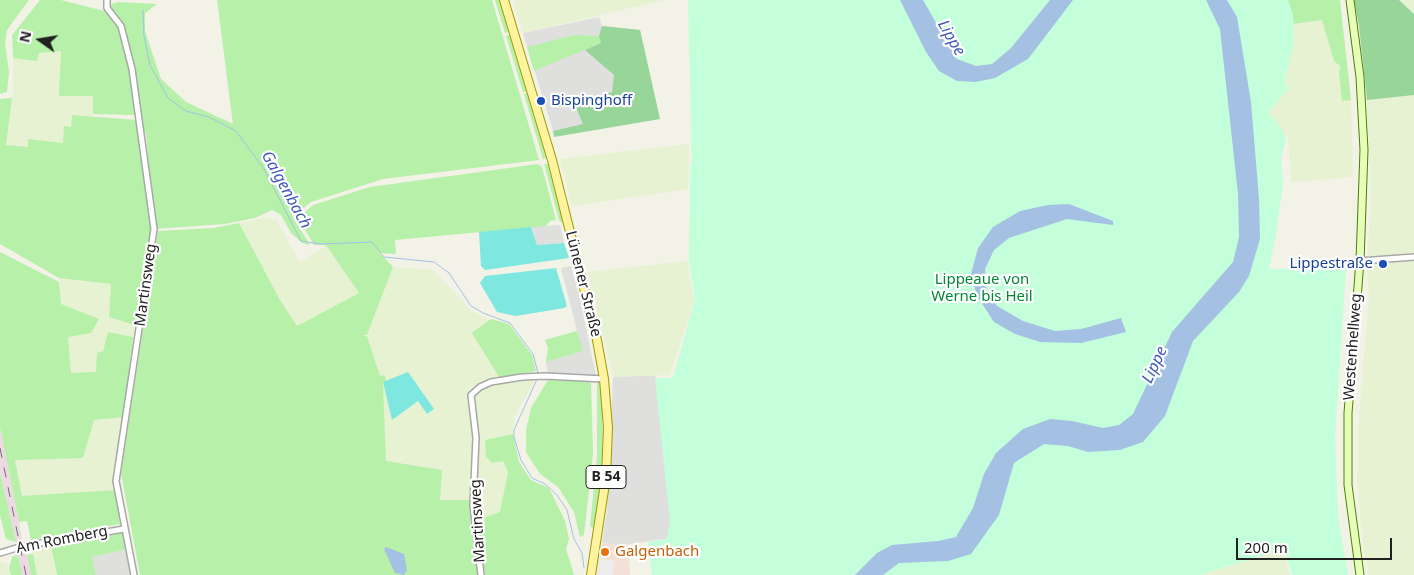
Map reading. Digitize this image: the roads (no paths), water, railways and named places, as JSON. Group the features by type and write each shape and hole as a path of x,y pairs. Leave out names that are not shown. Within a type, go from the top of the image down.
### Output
{"main road":[{"name":"Lünener Straße","path":"504,0 552,160 597,340 604,379 608,412 608,461 591,575"},
{"name":"Westenhellweg","path":"1350,0 1362,111 1364,150 1360,261 1348,413 1347,457 1351,512 1360,575"}],"street":[{"name":"Martinsweg","path":"107,0 107,8 121,26 132,68 154,229 116,481 134,575"},
{"path":"1360,261 1414,257"},
{"name":"Martinsweg","path":"481,575 473,505 476,438 470,398 474,391 491,382 536,376 604,379"},
{"name":"Am Romberg","path":"0,553 23,546 124,528"}],"waterway":[{"name":"Galgenbach","path":"143,10 144,36 150,65 168,98 186,111 209,117 236,131 264,169 301,241 320,244 372,242 384,257 434,262 449,273 471,306 483,313 510,323 533,354 538,373"},
{"name":"Galgenbach","path":"538,377 514,430 514,437 521,460 532,478 545,484 557,495 567,510 574,539 582,553 584,568"}],"railway":[{"path":"0,448 26,575"}],"place":[{"name":"Bispinghoff","path":"541,101"},
{"name":"Lippestraße","path":"1383,264"},
{"name":"Galgenbach","path":"605,552"}],"water label":[{"name":"Lippe","path":"951,38"},
{"name":"Lippe","path":"1155,365"}],"park label":[{"name":"Lippeaue von Werne bis Heil","path":"982,288"}]}
